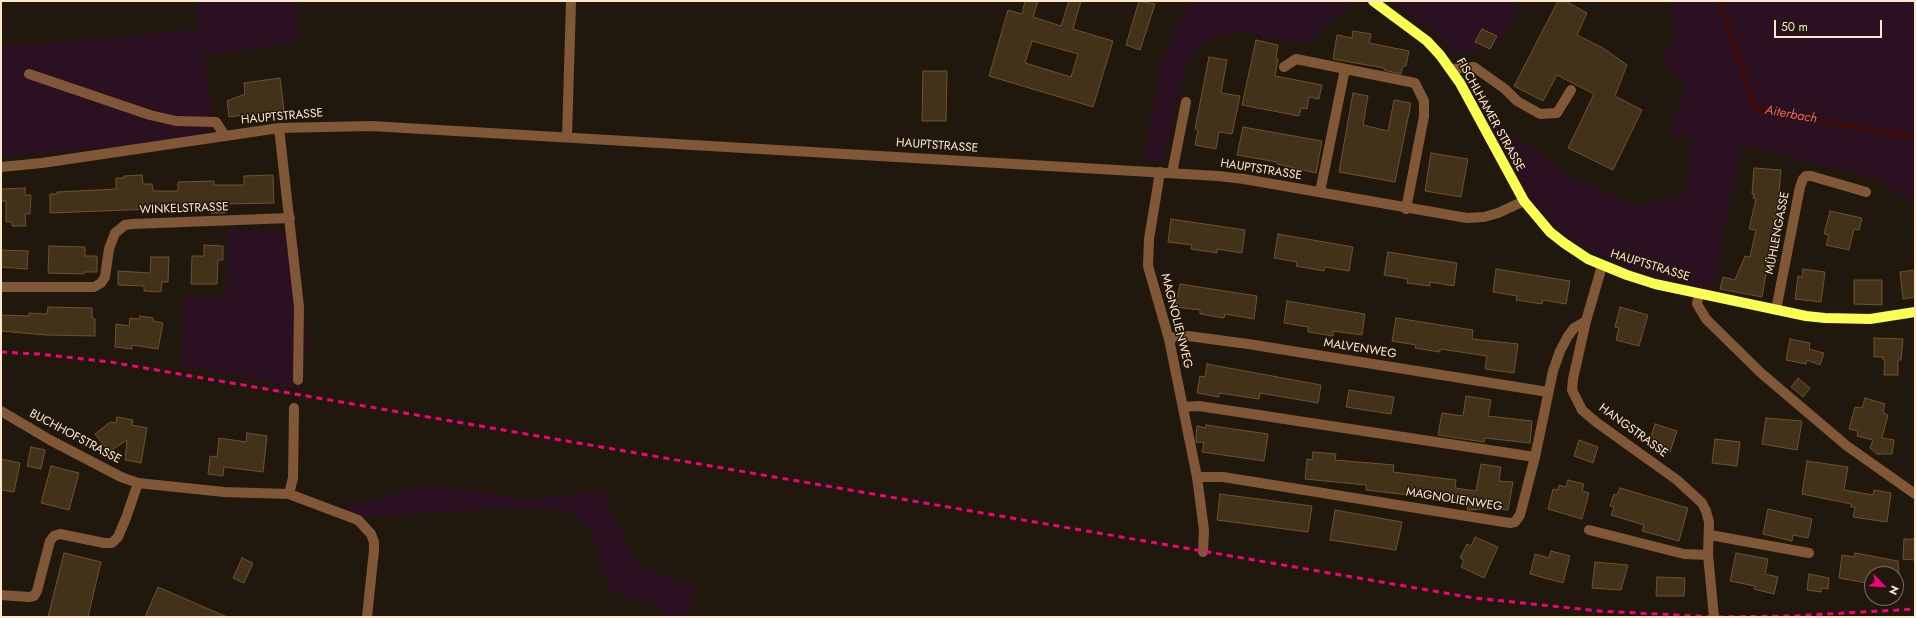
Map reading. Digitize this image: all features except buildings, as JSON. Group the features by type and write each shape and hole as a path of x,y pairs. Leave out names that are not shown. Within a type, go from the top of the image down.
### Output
{"main road":[{"name":"FISCHLHAMER STRASSE","path":"1373,1 1427,41 1451,69 1524,201"},
{"name":"HAUPTSTRASSE","path":"1524,201 1550,232 1564,243 1602,266 1648,282 1776,310 1812,316 1870,319 1915,312"}],"street":[{"path":"567,137 571,1"},
{"path":"1284,67 1296,59 1412,82 1418,87 1424,101 1424,116 1406,209"},
{"path":"1451,69 1474,67 1505,89 1517,101 1540,114 1557,112 1571,90"},
{"path":"1320,192 1344,69"},
{"path":"29,74 150,115 176,121 216,122 225,136"},
{"path":"1172,173 1186,102"},
{"name":"HAUPTSTRASSE","path":"1,166 42,163 279,128 371,126 1160,172 1244,179 1406,209 1475,219 1498,213 1524,201"},
{"path":"279,128 290,218 300,322 298,380"},
{"name":"MAGNOLIENWEG","path":"1160,172 1148,252 1152,281 1169,339 1197,477 1204,530 1203,552"},
{"name":"MÜHLENGASSE","path":"1776,310 1800,187 1803,179 1806,176 1811,176 1866,192"},
{"name":"WINKELSTRASSE","path":"1,287 94,287 101,283 105,277 109,249 115,232 125,225 290,218"},
{"name":"HANGSTRASSE","path":"1602,266 1586,321 1573,379 1572,390 1582,410 1596,422 1691,491 1706,511 1710,535 1708,555 1714,617"},
{"path":"1699,294 1697,304 1706,319 1761,373 1847,446 1915,494"},
{"name":"MAGNOLIENWEG","path":"1197,477 1223,477 1510,523 1515,522 1520,516 1535,457 1548,392 1560,351 1574,328 1586,321"},
{"name":"MALVENWEG","path":"1169,339 1183,336 1218,340 1548,392"},
{"path":"1183,407 1199,406 1535,457"},
{"path":"289,494 293,478 294,408"},
{"name":"BUCHHOFSTRASSE","path":"1,411 121,477 138,483 224,492 273,492 289,494 358,520 371,534 374,542 367,617"},
{"path":"1,596 34,596 37,591 50,541 54,536 60,534 104,543 112,543 118,537 138,483"},
{"path":"1589,530 1684,554 1708,555"},
{"path":"1710,535 1809,553"}],"shaded area":[{"path":"194,1 300,1 296,43 203,55 216,129 164,143 1,157 1,45 33,45 198,29"},
{"path":"1190,1 1353,1 1306,44 1238,32 1221,35 1204,42 1194,52 1187,64 1162,162 1143,161 1161,64"},
{"path":"1389,1 1520,1 1499,45 1454,54 1436,33"},
{"path":"1670,1 1898,1 1915,4 1915,206 1879,179 1741,145 1712,290 1633,271 1571,241 1530,199 1487,116 1572,177 1638,207 1685,193 1692,139 1668,136 1685,88 1662,60 1675,34"},
{"path":"228,229 298,232 307,348 301,389 180,365 184,297 226,298"},
{"path":"428,485 527,499 602,491 638,566 697,587 686,617 660,617 663,608 611,591 591,532 568,510 491,509 362,517 341,509"}],"waterway":[{"name":"Aiterbach","path":"1719,1 1755,109 1915,138"}],"railway":[{"path":"1,352 39,354 110,362 1474,598 1600,611 1714,617 1793,616 1915,609"}]}
